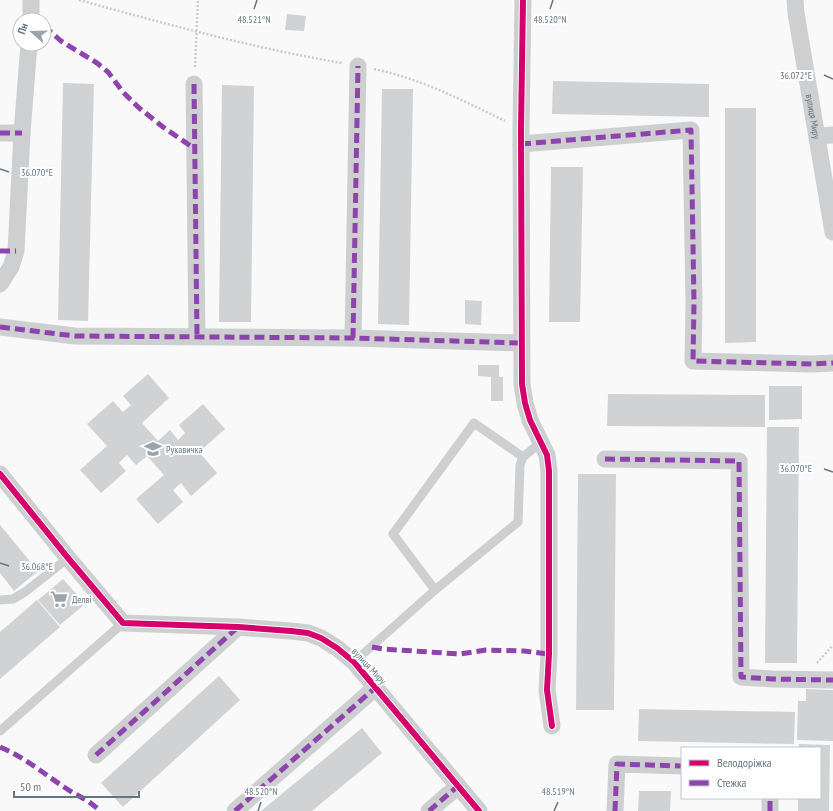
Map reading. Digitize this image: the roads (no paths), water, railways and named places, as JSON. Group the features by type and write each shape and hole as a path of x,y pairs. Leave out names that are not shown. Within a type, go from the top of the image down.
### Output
{"street":[{"path":"31,0 31,12"},
{"path":"523,0 521,137 522,384 530,420 546,455 549,471 549,647 547,690 552,726"},
{"name":"вулиця Миру","path":"795,0 796,13 825,135 833,232"},
{"path":"0,284 11,267 8,251 22,133 28,52"},
{"path":"353,338 358,66"},
{"path":"194,84 197,336"},
{"path":"521,137 691,130 694,303 693,361 812,364 833,363"},
{"path":"0,133 22,133"},
{"path":"0,327 75,336 353,338 521,343"},
{"path":"605,459 739,461 741,677 833,680"},
{"path":"0,474 123,623"},
{"name":"вулиця Миру","path":"123,623 238,628 308,633 321,638 337,648 354,662 479,811"},
{"path":"96,755 238,628"},
{"path":"235,811 376,687"},
{"path":"615,811 617,764 681,766"},
{"path":"429,811 458,786"},
{"path":"770,799 770,811"}],"lane":[{"path":"435,590 393,534 474,423 523,457"},
{"path":"354,662 435,590 518,522 520,466 523,457 540,442"},
{"path":"0,600 13,599 25,592 68,558"},
{"path":"0,731 123,623"}],"place":[{"name":"Рукавичка","path":"153,449"},
{"name":"Делві","path":"59,599"}]}
